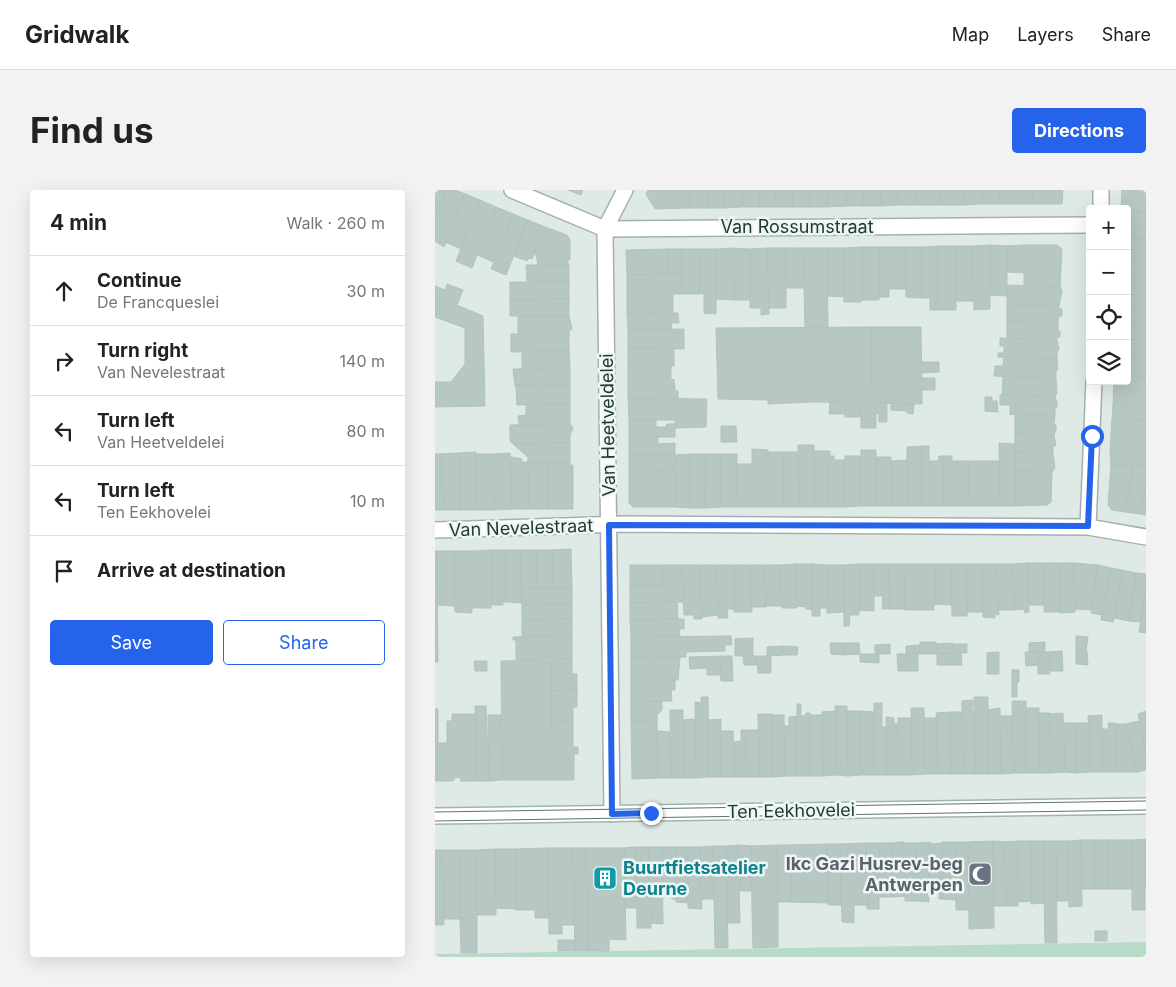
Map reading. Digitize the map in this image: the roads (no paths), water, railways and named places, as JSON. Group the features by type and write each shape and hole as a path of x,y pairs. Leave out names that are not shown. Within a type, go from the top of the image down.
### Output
{"street":[{"name":"Van Rossumstraat","path":"512,190 605,229 1086,225"},
{"name":"Van Heetveldelei","path":"612,814 605,229 625,190"},
{"path":"1101,190 1101,205"},
{"path":"1088,526 1094,385"},
{"name":"Van Nevelestraat","path":"435,530 609,525 1088,526 1146,537"},
{"name":"Ten Eekhovelei","path":"435,816 1146,806"}],"tram line":[{"path":"435,812 1146,801"},
{"path":"435,821 1146,810"}],"place":[{"name":"Ikc Gazi Husrev-beg Antwerpen","path":"980,874"},
{"name":"Buurtfietsatelier Deurne","path":"605,878"}]}
